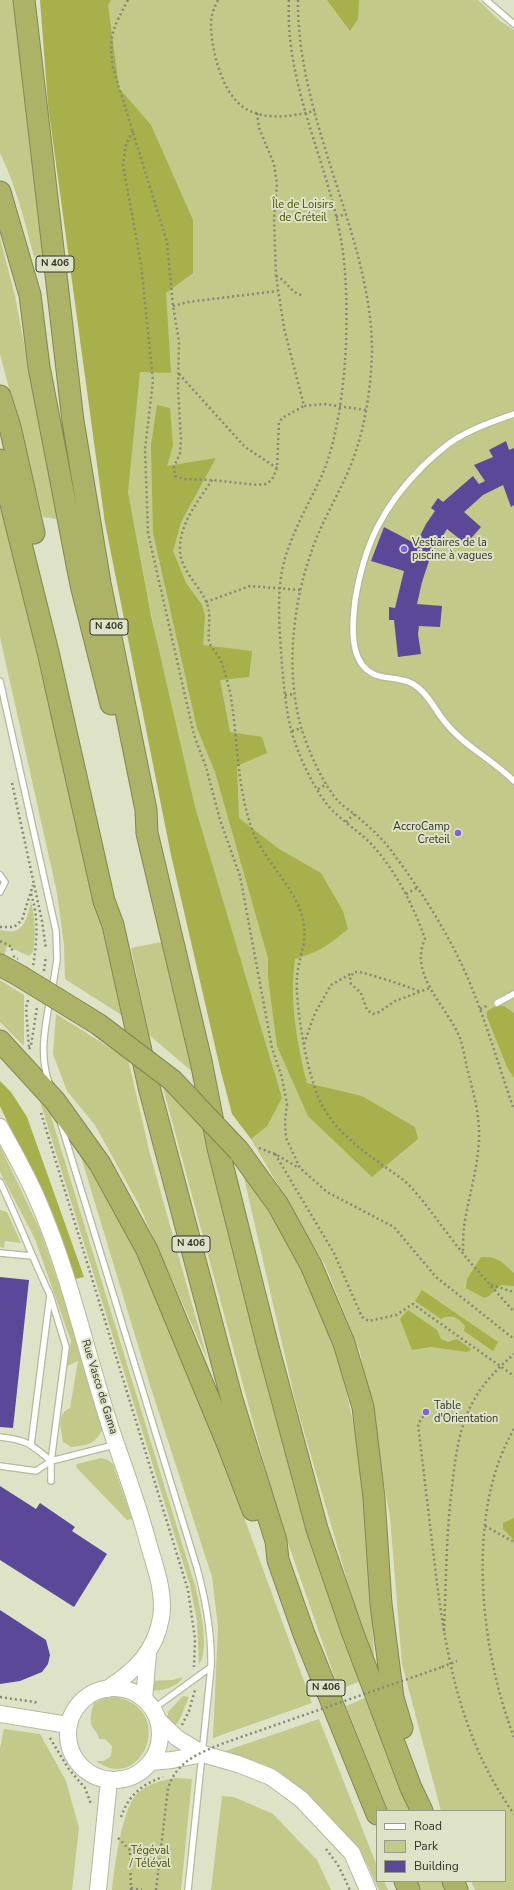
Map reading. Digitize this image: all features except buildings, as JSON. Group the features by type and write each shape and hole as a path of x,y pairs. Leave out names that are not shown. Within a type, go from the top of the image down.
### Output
{"highway":[{"name":"N 406","path":"24,0 74,421 100,583 146,810 147,833 199,1053 218,1148 267,1343 318,1529 352,1632 411,1788 422,1810"},
{"path":"0,192 30,295 39,367 81,585 138,812 147,833"},
{"name":"N 406","path":"0,396 10,427 31,518 111,900 113,925 151,1095 232,1400 276,1541 278,1560 304,1634 376,1812"},
{"path":"0,460 48,652 104,901 113,925"},
{"path":"6,961 20,976 98,1024 172,1080 239,1151 278,1205 311,1265 344,1343 363,1407 374,1498 381,1604 393,1698 422,1789 425,1810"},
{"path":"0,1041 47,1103 100,1164 147,1250 228,1445 267,1546 278,1560"}],"street":[{"name":"Rue Vasco de Gama","path":"0,1127 38,1200 56,1246 116,1444 138,1505 161,1592 161,1618 157,1634 148,1654 128,1674 107,1689"},
{"name":"Rue Vasco de Gama","path":"148,1654 152,1710"},
{"path":"152,1710 159,1742 151,1762 139,1772 125,1779 109,1780 88,1772 78,1762 69,1742 68,1725 75,1710 81,1702 93,1694 107,1689 124,1689 152,1710 177,1738 203,1754 238,1764 271,1777 301,1799 352,1853 368,1890"},
{"path":"0,1714 68,1725"},
{"path":"151,1762 172,1760 203,1754"},
{"path":"98,1890 109,1780"}],"lane":[{"path":"486,0 514,24"},
{"path":"514,414 487,423 460,436 433,457 404,486 383,514 368,547 357,587 354,608 354,641 359,661 367,671 381,677 409,682 422,690 446,723 460,738 500,767 514,781"},
{"path":"0,681 56,931 56,966 43,1039 44,1061 48,1080 47,1103 59,1119 202,1583 210,1627 211,1667 188,1890"},
{"path":"0,875 5,882 0,892"},
{"path":"497,1003 514,994"},
{"path":"0,1182 16,1214 32,1256 50,1295 66,1347 52,1461 51,1481"},
{"path":"0,1253 32,1256"},
{"path":"31,1444 50,1295"},
{"path":"0,1437 19,1439 31,1444 52,1461"},
{"path":"0,1466 36,1471 52,1461 116,1444"},
{"path":"152,1710 211,1667"}],"path":[{"path":"128,0 113,29 110,48 113,68 166,242 173,306 180,340 178,404 181,439 180,453 174,467 175,476 185,480 212,480 258,485 266,484 272,480 277,468 279,423 282,418 304,406 324,404 366,410"},
{"path":"218,0 211,22 214,50 218,66 230,92 238,102 246,109 257,113 282,117 315,111"},
{"path":"289,0 289,38 294,71 336,217 344,252 347,294 346,349 339,406 331,447 323,472 291,542 284,563 279,589 278,609 285,696 292,731 326,804 373,846 385,861 406,894 418,918 425,939 421,948 423,971 430,988 451,1020 460,1038 478,1119 479,1140 464,1227 463,1254"},
{"path":"257,113 259,128 274,164 277,184 274,218 276,276 284,328 304,406"},
{"path":"133,131 126,144 123,165 140,264 153,381 145,449 148,533 194,735 206,766 220,820 240,876 272,1048 282,1078 287,1104 285,1121 286,1138 300,1168"},
{"path":"336,217 346,214"},
{"path":"276,276 285,281 294,292 302,294"},
{"path":"173,306 188,302 278,291"},
{"path":"178,374 244,447 277,468"},
{"path":"212,480 195,505 185,524 180,549 190,577 206,602 209,611 209,644 220,660 231,695 248,815 259,844 285,883 296,904 304,926 304,943 297,977 304,1044 315,1086 323,1108 341,1131 374,1159 409,1185 463,1254 514,1312"},
{"path":"206,602 250,586 301,590"},
{"path":"285,696 295,694"},
{"path":"292,731 302,728"},
{"path":"0,927 14,927 22,920 34,884 10,777"},
{"path":"318,789 327,784"},
{"path":"346,822 354,814"},
{"path":"406,894 417,888"},
{"path":"0,941 12,947 6,961"},
{"path":"304,1044 315,1012 331,985 354,972 391,981 419,991"},
{"path":"354,972 350,977 351,984 361,992 369,1013 379,1012 395,1001 430,988"},
{"path":"47,1103 190,1601 195,1644 194,1667"},
{"path":"253,1146 275,1154 300,1168 327,1192 394,1227 436,1277 514,1339"},
{"path":"275,1154 334,1253 362,1317 369,1321 396,1315 413,1304 514,1376"},
{"path":"490,1285 514,1292"},
{"path":"444,1636 447,1525 455,1460 465,1420 474,1400 500,1366 514,1354"},
{"path":"426,1412 418,1424 444,1636 460,1704 470,1733 484,1764 514,1814"},
{"path":"514,1429 494,1475 489,1494 485,1526 484,1586 490,1652 499,1689 514,1737"},
{"path":"485,1526 514,1542"},
{"path":"156,1890 168,1788 172,1776 182,1765 198,1753 224,1743 457,1661"},
{"path":"45,1736 52,1740 68,1768 85,1788 92,1808"},
{"path":"120,1821 127,1802 135,1792 155,1779 170,1775"},
{"path":"114,1833 130,1850 131,1889 142,1890"},
{"path":"324,1846 338,1865 350,1890"}],"green space":[{"path":"0,0 13,0 44,255 34,257 24,217 0,153"},
{"path":"40,0 111,0 108,5 119,88 151,125 193,220 193,273 166,293 171,373 140,372 128,492 152,620 195,807 282,1098 267,1126 251,1139 232,1114 220,1068 171,855 105,523 48,105"},
{"name":"Île de Loisirs de Créteil","path":"63,0 478,0 500,21 514,30 514,1890 475,1890 471,1882 506,1882 506,1810 441,1810 402,1664 390,1517 360,1352 325,1265 251,1139 128,492"},
{"path":"327,0 359,0 358,19 350,31"},
{"path":"0,238 15,296 57,519 43,517 0,354"},
{"path":"157,405 170,408 173,445 167,466 216,458 181,522 173,551 186,583 202,605 205,616 203,645 252,651 249,677 220,680 230,732 262,737 267,753 237,766 239,818 279,849 321,873 343,911 348,929 335,940 323,947 295,959 293,990 295,1022 307,1083 362,1096 415,1127 418,1139 372,1177 308,1116 277,1046 268,977 268,958 215,772 197,728 153,533 151,445"},
{"path":"0,509 14,546 38,661 123,1016 65,979 64,945 57,893 0,637"},
{"path":"31,902 35,927 33,952 29,956 7,946 4,957 0,955 0,930 14,931 19,929 25,921"},
{"path":"166,941 194,1073 149,1035 131,948"},
{"path":"0,980 24,995 24,1046 0,1022"},
{"path":"496,1006 504,1006 514,1013 514,1078 507,1067 487,1017 487,1011"},
{"path":"56,1014 128,1059 150,1154 208,1361 138,1203 95,1125 67,1091 53,1054"},
{"path":"0,1081 11,1092 27,1117 84,1277 71,1280 51,1214 0,1106"},
{"path":"162,1084 211,1137 250,1312 312,1547 360,1681 339,1690 277,1511"},
{"path":"39,1098 46,1100 196,1589 202,1618 204,1639 204,1648 199,1665 197,1621 190,1585"},
{"path":"0,1146 40,1230 61,1290 104,1427 98,1437 91,1443 71,1447 63,1442 60,1422 63,1414 70,1408 78,1361 67,1366 71,1341 35,1239 0,1172"},
{"path":"79,1150 123,1221 193,1378 312,1703 213,1738 218,1626 212,1577 150,1385"},
{"path":"242,1169 296,1256 335,1341 355,1431 366,1500 375,1676 296,1404"},
{"path":"0,1210 7,1212 21,1243 5,1241 4,1248 0,1247"},
{"path":"481,1257 499,1260 514,1273 514,1286 501,1285 489,1296 484,1298 466,1288 467,1279"},
{"path":"422,1290 498,1342 493,1351 464,1331 465,1326 460,1320 454,1317 445,1317 441,1319 415,1301"},
{"path":"408,1310 437,1330 441,1339 448,1342 457,1339 471,1349 468,1352 431,1347 412,1350 400,1319"},
{"path":"101,1458 108,1460 113,1464 132,1519 127,1520 76,1467 77,1464"},
{"path":"514,1518 514,1540 503,1529 503,1523"},
{"path":"183,1677 174,1686 160,1690 151,1690 149,1681 172,1680"},
{"path":"183,1696 189,1697 178,1723 172,1725 167,1720 168,1712"},
{"path":"116,1697 135,1705 145,1717 149,1732 146,1747 138,1759 127,1767 112,1769 96,1761 104,1761 111,1756 112,1746 105,1739 99,1739 92,1725 91,1712 94,1703 105,1698"},
{"path":"365,1698 412,1810 388,1810 346,1706"},
{"path":"319,1719 376,1863 376,1882 384,1882 388,1890 379,1890 367,1864 347,1836 301,1789 266,1765 222,1752"},
{"path":"4,1729 40,1734 66,1781 79,1828 72,1890 0,1890 0,1749"},
{"name":"Tégéval / Téléval","path":"176,1778 192,1779 181,1890 112,1890 123,1825 132,1801 137,1794 150,1785 160,1781"},
{"path":"222,1796 234,1797 273,1814 317,1860 331,1890 211,1890"},
{"path":"417,1882 441,1882 445,1890 421,1890"}],"place":[{"name":"Vestiaires de la piscine à vagues","path":"404,549"},
{"name":"AccroCamp Creteil","path":"458,833"},
{"name":"Table d'Orientation","path":"426,1412"}]}
